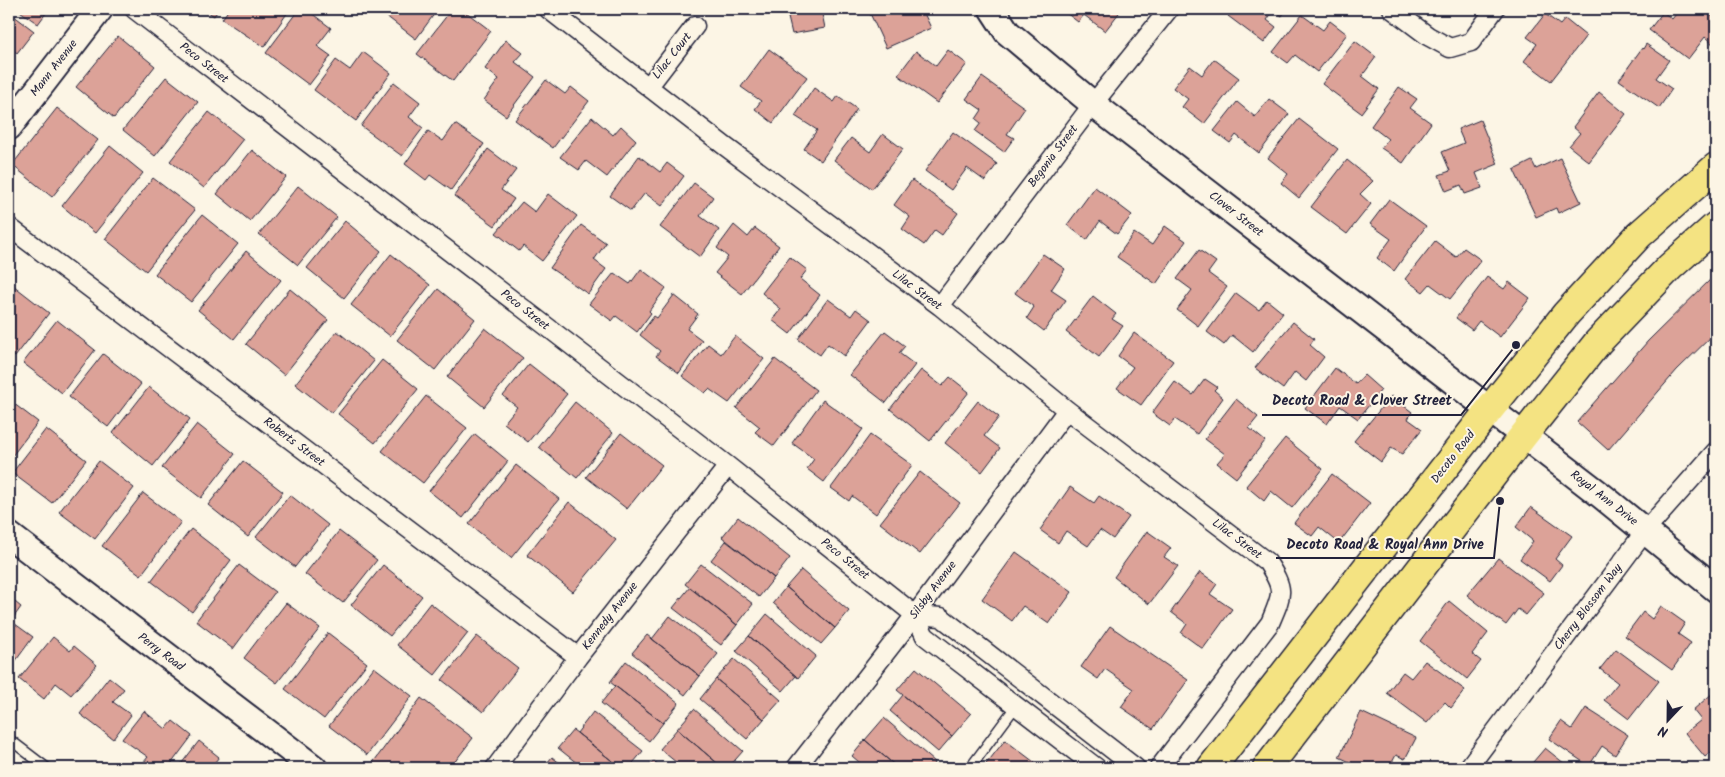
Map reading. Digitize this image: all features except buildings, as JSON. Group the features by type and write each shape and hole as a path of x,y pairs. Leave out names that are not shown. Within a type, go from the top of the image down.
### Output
{"main road":[{"name":"Decoto Road","path":"1211,768 1566,314 1639,235 1716,167"},
{"path":"1266,768 1598,342 1670,267 1716,226"}],"street":[{"name":"Mann Avenue","path":"9,127 100,9"},
{"name":"Peco Street","path":"134,9 728,466 915,615 925,636 1096,768"},
{"name":"Lilac Street","path":"548,9 726,147 940,306 1067,410 1267,562 1278,579 1281,599 1270,622 1159,768"},
{"name":"Clover Street","path":"992,9 1007,32 1093,104 1490,409"},
{"name":"Begonia Street","path":"940,306 1093,104 1169,9"},
{"path":"1392,9 1428,36 1450,48 1470,42 1495,9"},
{"name":"Lilac Court","path":"648,86 695,26"},
{"name":"Roberts Street","path":"9,227 578,657"},
{"name":"Royal Ann Drive","path":"1490,409 1646,530 1716,589"},
{"name":"Silsby Avenue","path":"796,768 915,615 1067,410"},
{"name":"Cherry Blossom Way","path":"1468,768 1646,530 1716,451"},
{"name":"Kennedy Avenue","path":"495,768 578,657 728,466"},
{"name":"Perry Road","path":"9,535 314,768"},
{"path":"915,615 941,617 1136,768"}],"lane":[{"path":"970,768 1016,706"},
{"path":"9,739 46,768"}],"place":[{"name":"Decoto Road & Clover Street","path":"1516,345"},
{"name":"Decoto Road & Royal Ann Drive","path":"1500,501"}]}
